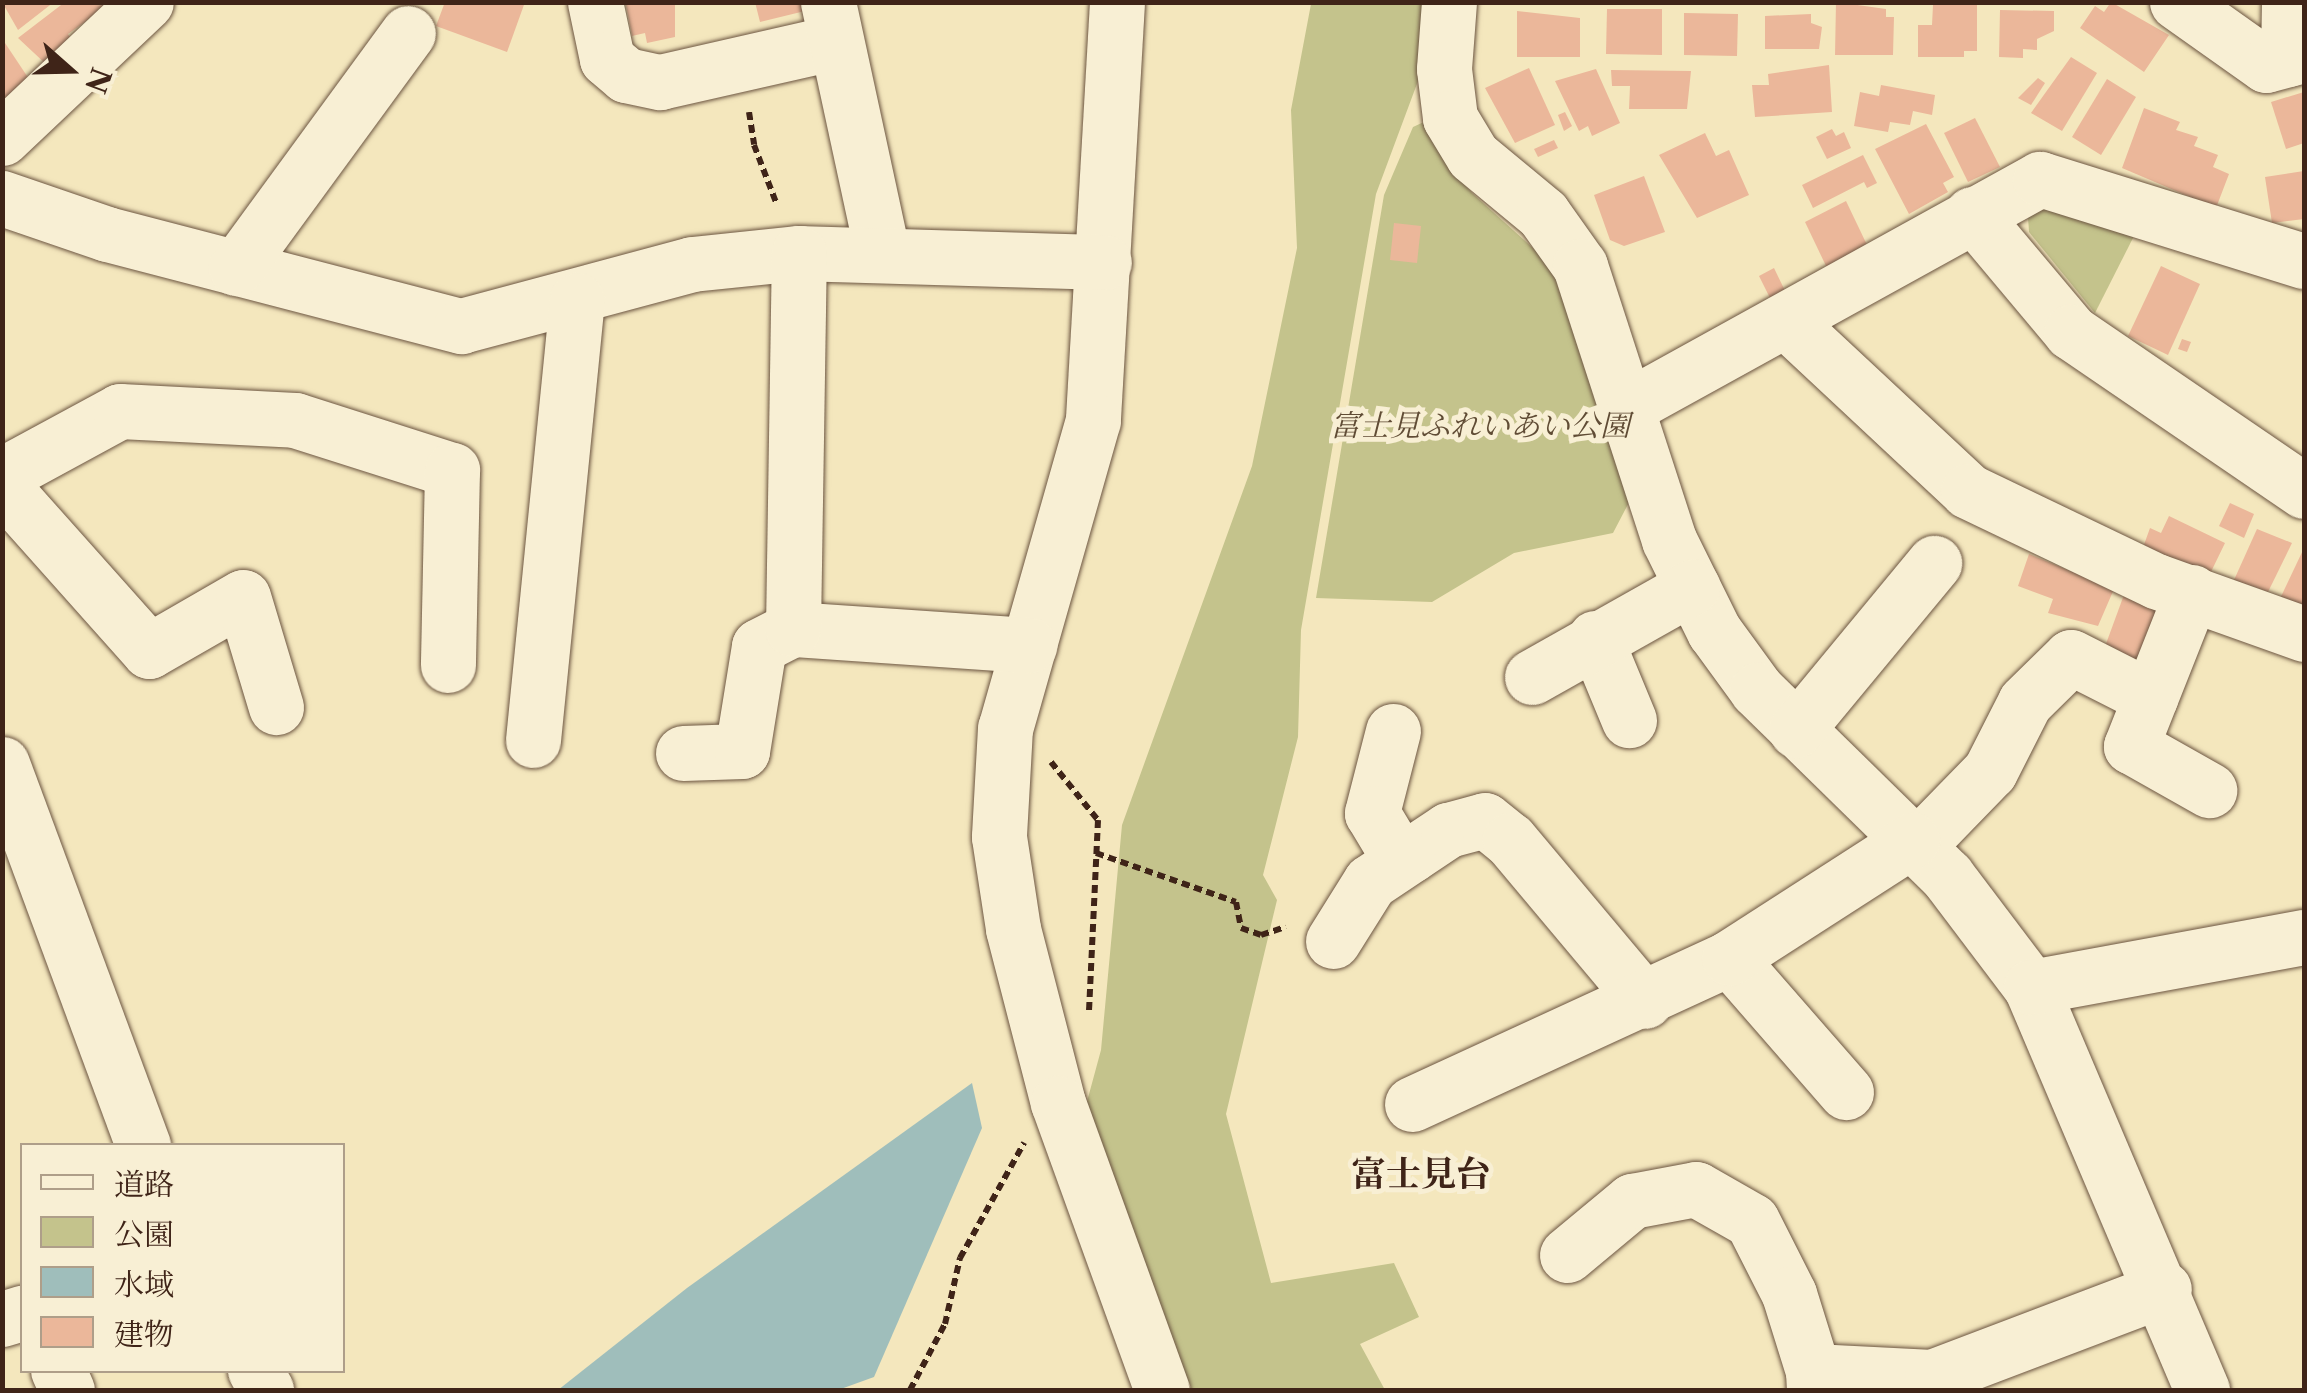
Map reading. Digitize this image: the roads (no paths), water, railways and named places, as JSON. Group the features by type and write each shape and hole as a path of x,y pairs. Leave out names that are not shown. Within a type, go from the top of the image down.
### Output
{"street":[{"path":"595,2 606,60 626,75 660,82 743,64 832,22 882,251"},
{"path":"1116,2 1093,420 1005,728 998,784 1006,898 1058,1103 1162,1390"},
{"path":"1449,2 1444,70 1450,118 1473,156 1562,237 1592,298 1669,540 1692,587 1736,665 1796,730 1915,843 2031,987 2164,1289 2202,1390"},
{"path":"2178,2 2266,65 2296,57 2289,2"},
{"path":"2,138 137,6"},
{"path":"236,268 408,34"},
{"path":"1627,407 2040,179 2304,261"},
{"path":"2,198 236,268 461,326 578,300 594,290 692,264 799,252 882,251 1104,262"},
{"path":"1972,214 2071,332 2304,491"},
{"path":"793,630 799,252"},
{"path":"533,740 578,300"},
{"path":"1786,321 1968,491 2156,581 2304,634"},
{"path":"2,475 120,410 294,420 452,470 448,665"},
{"path":"2,486 149,651 244,597 276,707"},
{"path":"1796,730 1934,563"},
{"path":"1532,676 1692,587"},
{"path":"2192,592 2131,746 2209,790"},
{"path":"683,753 756,751 759,646 793,630 1029,645"},
{"path":"1595,638 1630,720"},
{"path":"1412,1104 1645,1002 1729,958 1915,843 1990,770 2025,702 2071,657 2150,697"},
{"path":"1393,731 1372,813 1390,843 1410,855"},
{"path":"2,764 142,1143"},
{"path":"1333,941 1370,882 1448,830 1485,820 1510,840 1645,1002"},
{"path":"2031,987 2304,937"},
{"path":"1729,958 1846,1092"},
{"path":"1567,1254 1632,1201 1696,1189 1752,1222 1789,1294 1814,1381 1981,1376 2164,1289"}],"water":[{"path":"972,1083 982,1128 874,1377 838,1390 558,1390 687,1288"}],"district":[{"name":"富士見台","path":"1421,1174"}],"park label":[{"name":"富士見ふれいあい公園","path":"1480,426"}]}
